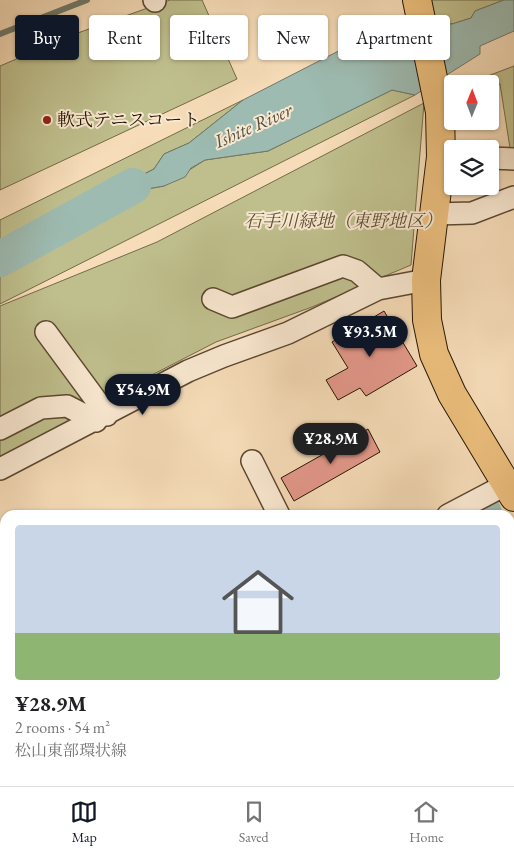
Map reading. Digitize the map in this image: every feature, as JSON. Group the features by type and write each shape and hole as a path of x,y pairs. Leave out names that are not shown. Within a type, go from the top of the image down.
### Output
{"main road":[{"path":"417,0 438,99 444,140"},
{"path":"444,171 435,214 426,280 427,320 434,354 452,394 510,490"}],"street":[{"path":"499,158 514,159"},
{"path":"435,214 472,213 514,197"},
{"path":"213,300 232,307 343,266 358,271 378,289"},
{"path":"0,469 188,371 224,356 288,334 378,289 426,280"},
{"path":"46,332 101,418"},
{"path":"0,429 41,408 68,406 101,418"},
{"path":"249,470 277,510"},
{"path":"460,510 510,490"}],"green space":[{"path":"170,0 202,0 209,15 170,15 170,60 229,60 237,79 0,190 0,66 15,60 79,60 79,33 89,29 89,60 160,60 160,15 128,15"},
{"path":"430,0 504,0 475,11 471,18 452,24 450,24 450,15 406,15"},
{"path":"514,66 514,148 510,148 499,75 490,75"},
{"path":"392,90 415,95 0,304 0,220 243,100 189,143 164,154 154,169 99,197 90,210 141,190 164,186 205,160 268,151"},
{"name":"石手川緑地（東野地区）","path":"424,103 411,265 312,307 216,342 111,396 48,437 0,462 0,306 157,242"}],"water":[{"path":"504,0 514,0 514,31 480,46 480,54 415,95 392,90 268,151 205,160 191,168 185,177 164,186 141,190 89,211 99,197 154,169 164,154 189,143 243,100 321,60 328,60 328,56 338,51 338,60 450,60 450,24 471,18 475,11"}],"building":[{"path":"384,311 417,366 366,396 360,388 338,400 326,380 348,368 332,342"},
{"path":"368,429 380,452 294,501 281,478"}],"waterway":[{"path":"0,34 87,0"},
{"name":"Ishite River","path":"0,259 133,186"}],"place":[{"name":"軟式テニスコート","path":"47,120"}]}
